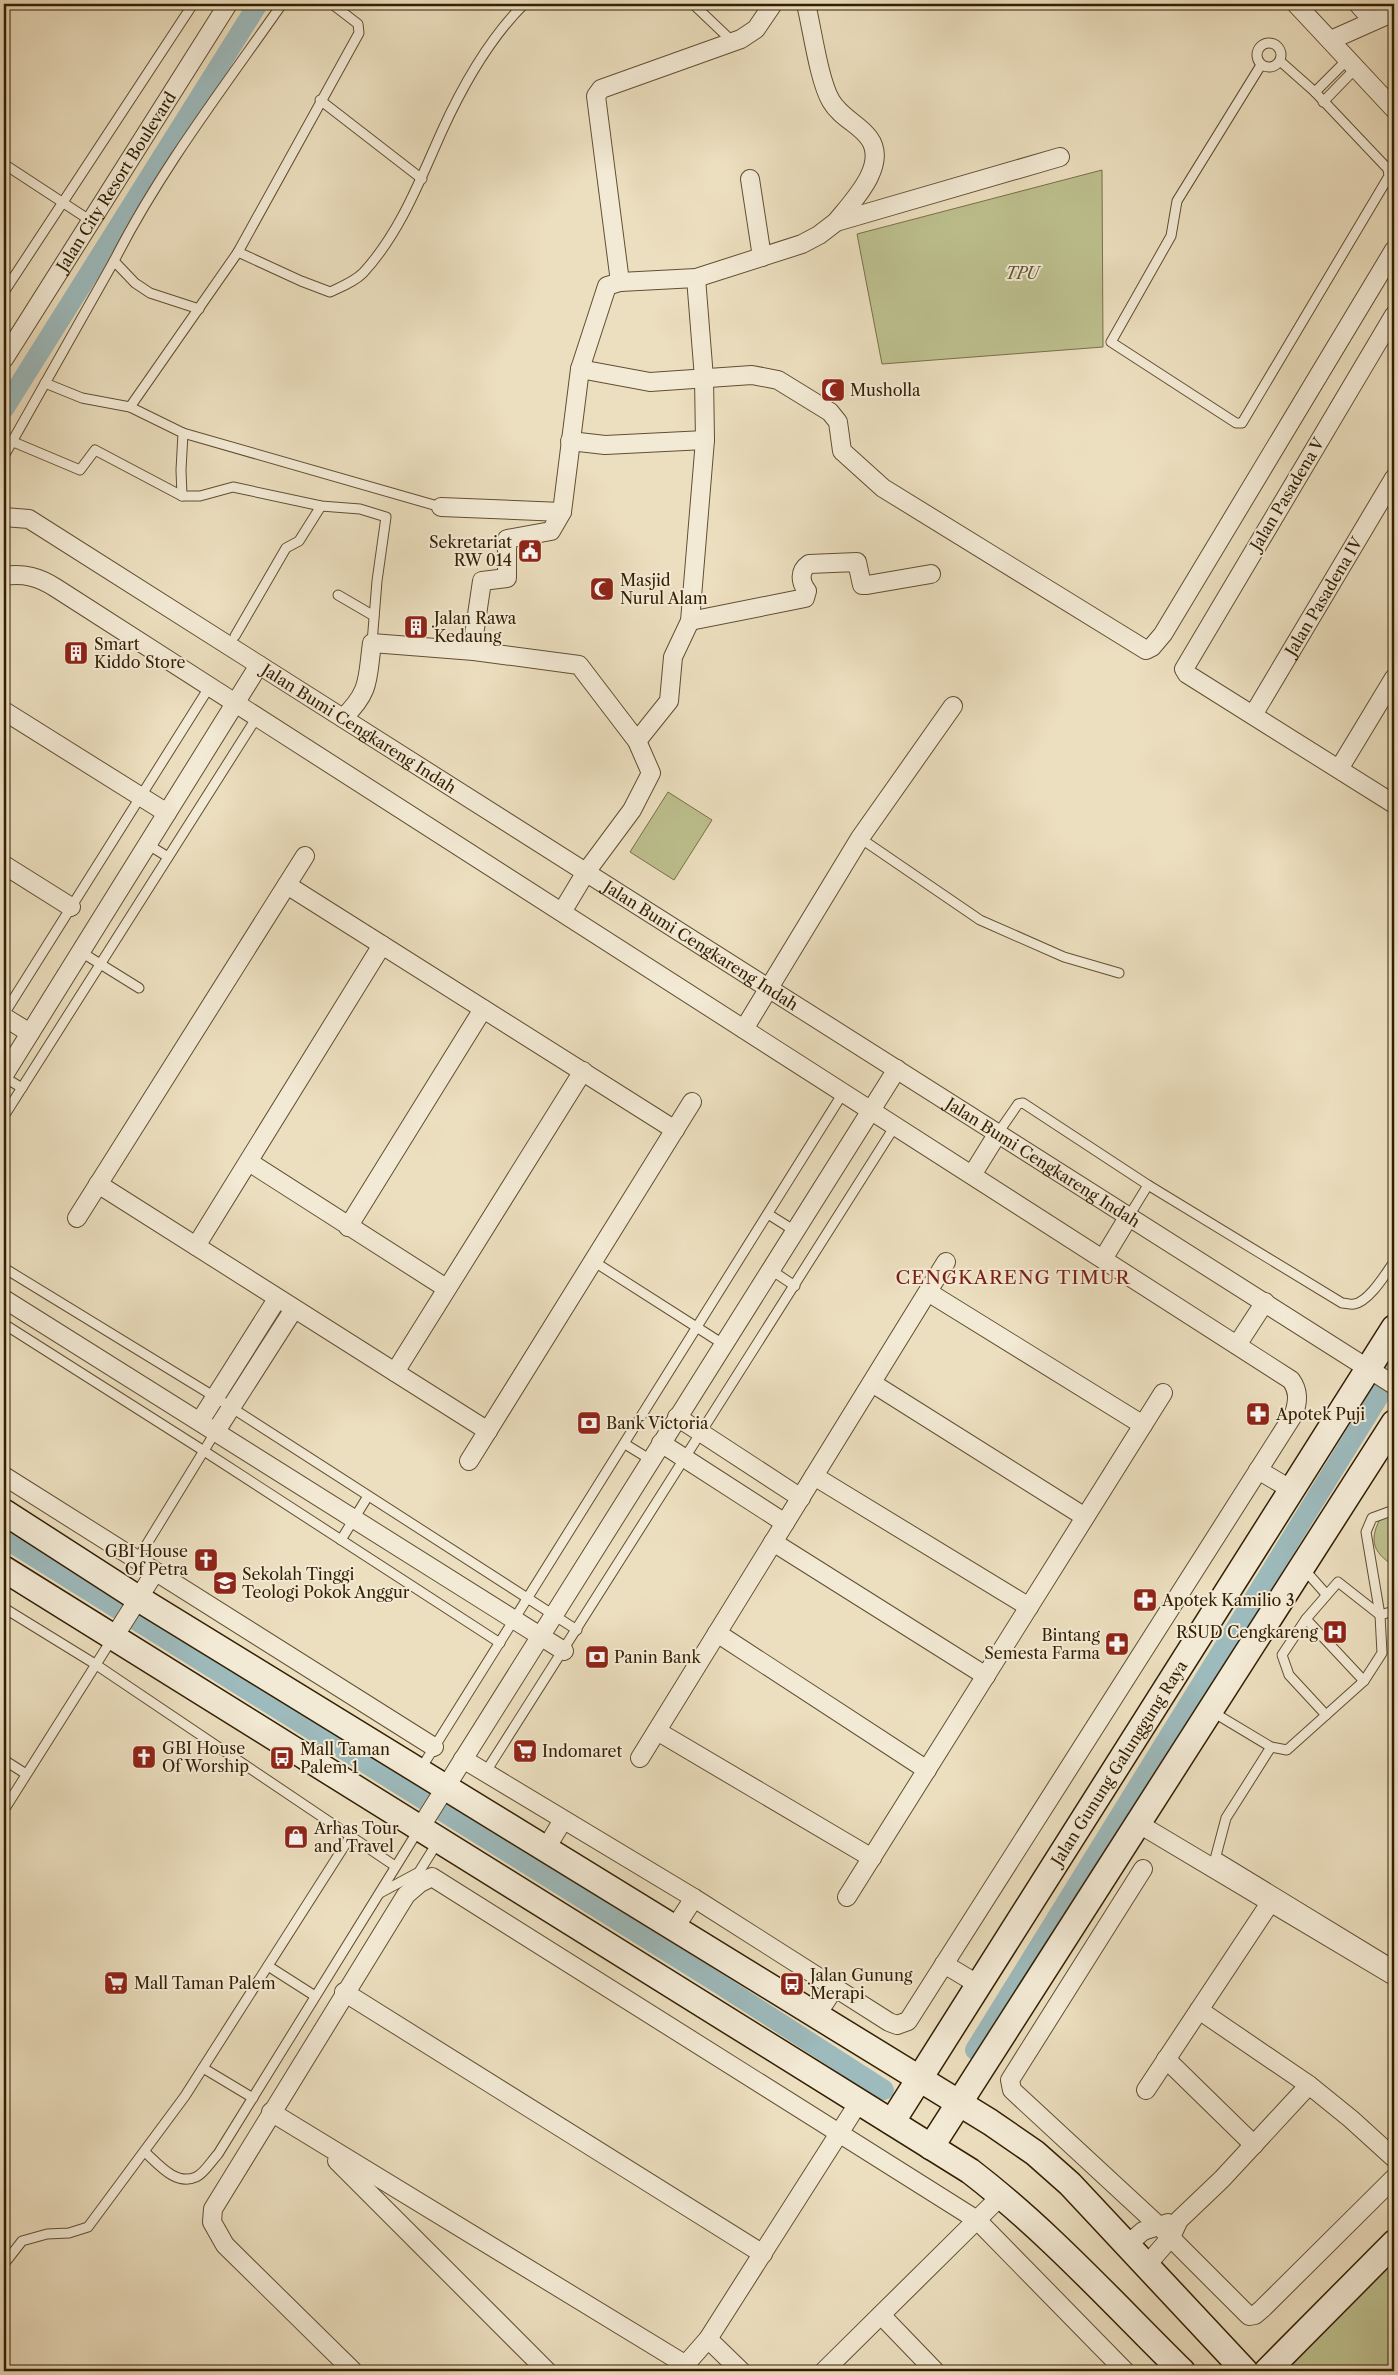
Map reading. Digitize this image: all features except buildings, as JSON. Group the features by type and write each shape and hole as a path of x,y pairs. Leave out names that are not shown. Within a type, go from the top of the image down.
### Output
{"street":[{"name":"Jalan City Resort Boulevard","path":"4,359 228,4"},
{"path":"620,282 596,96 601,89 733,42 756,29 773,4"},
{"path":"474,652 473,642 482,581 507,578 507,539 551,531 562,512 580,370 607,286 620,282 696,278 802,244 819,235 836,222 865,183 874,160 874,149 869,137 840,114 830,100 824,85 806,4"},
{"path":"1296,4 1340,37 1352,64 1394,109"},
{"path":"1358,4 1373,21"},
{"path":"1340,37 1394,12"},
{"path":"836,222 1060,157"},
{"path":"750,179 762,257"},
{"path":"580,370 650,382 752,375 778,380 830,412 838,422 842,451 883,488 1146,650 1152,647 1163,634 1394,250"},
{"path":"637,741 669,701 673,657 690,621 705,440 704,378 696,278"},
{"name":"Jalan Pasadena V","path":"1253,715 1187,674 1184,669 1187,661 1394,315"},
{"path":"570,441 605,445 705,440"},
{"name":"Jalan Pasadena IV","path":"1253,715 1394,478"},
{"path":"441,507 562,512"},
{"name":"Jalan Bumi Cengkareng Indah","path":"4,518 28,519 1394,1385"},
{"path":"690,621 805,598 807,590 802,584 801,578 806,566 809,564 857,562 860,582 862,585 867,586 931,574"},
{"path":"4,576 20,574 42,580 1291,1380 1296,1386 1298,1396 1294,1414 908,2021 897,2025 694,1898 464,1760"},
{"path":"343,718 356,706 365,691 372,643 474,652 579,665 637,741 651,772 632,810 586,872 562,912"},
{"path":"4,1076 259,665"},
{"path":"1339,769 1394,678"},
{"path":"744,1029 860,838 954,706"},
{"path":"4,711 166,813"},
{"path":"1253,715 1394,804"},
{"path":"77,1218 306,856"},
{"path":"4,864 71,907"},
{"path":"287,885 675,1130"},
{"path":"196,1246 382,945"},
{"path":"348,1227 483,1009"},
{"path":"4,1015 30,1033"},
{"path":"428,1829 443,1792 897,1069"},
{"path":"394,1372 583,1072"},
{"path":"469,1461 692,1102"},
{"path":"972,1175 998,1133"},
{"path":"249,1162 446,1288"},
{"path":"98,1184 488,1431"},
{"path":"1104,1260 1129,1216"},
{"path":"640,1758 946,1262"},
{"path":"928,1292 1143,1425"},
{"path":"200,1421 277,1298"},
{"path":"4,1299 564,1651"},
{"path":"1237,1346 1265,1302"},
{"path":"216,1431 294,1309"},
{"name":"Jalan Gunung Galunggung Raya","path":"892,2122 1292,1490 1373,1371 1394,1328"},
{"path":"872,1383 1085,1518"},
{"path":"847,1897 1163,1393"},
{"path":"677,1417 801,1498"},
{"path":"931,2147 1394,1424"},
{"path":"661,1443 785,1524"},
{"path":"1258,1470 1292,1490"},
{"path":"4,1476 434,1747"},
{"path":"814,1476 1029,1608"},
{"path":"4,1512 136,1603 419,1772 443,1792 545,1850 1035,2152 1070,2184 1245,2371"},
{"path":"773,1542 986,1676"},
{"path":"4,1569 118,1632 970,2171 1002,2195 1182,2371"},
{"path":"118,1632 155,1572"},
{"path":"717,1633 927,1770"},
{"path":"657,1731 872,1858"},
{"path":"545,1850 563,1820"},
{"path":"1139,1824 1214,1862 1270,1902 1394,1976"},
{"path":"1143,1869 1010,2080 1012,2090 1165,2232 1249,2316 1255,2315 1394,2178"},
{"path":"353,2371 225,2245 212,2222 212,2209 406,1894 420,1883 432,1877 977,2220 1124,2371"},
{"path":"674,1929 694,1898"},
{"path":"1146,2090 1270,1902"},
{"path":"944,1964 978,1985"},
{"path":"816,2016 835,1987"},
{"path":"344,1992 763,2254"},
{"path":"1023,2005 1048,2019"},
{"path":"1199,2010 1309,2085 1351,2118 1394,2158"},
{"path":"1166,2059 1254,2145"},
{"path":"1146,2266 1165,2232 1254,2145 1309,2085"},
{"path":"271,2112 683,2368 708,2339 859,2102"},
{"path":"317,2141 547,2371"},
{"path":"824,2371 1002,2195"},
{"path":"1127,2245 1143,2231 1165,2232"},
{"path":"1266,2371 1394,2243"},
{"path":"881,2315 936,2371"},
{"path":"708,2339 741,2371"}],"lane":[{"path":"4,292 61,202 193,4"},
{"path":"4,456 8,439 45,384 131,228 168,169 282,4"},
{"path":"130,407 238,252 320,100 359,33 358,24 332,4"},
{"path":"238,252 330,292 344,286 362,274 388,240 422,179 443,129 480,63 513,15 524,4"},
{"path":"693,4 733,42"},
{"path":"1266,43 1272,43 1280,50 1280,61 1315,92 1388,169 1389,176 1242,423 1236,424 1111,342 1171,236 1177,201 1261,65 1257,55 1258,50 1266,43"},
{"path":"1261,65 1272,68 1280,61"},
{"path":"1315,92 1352,64"},
{"path":"1323,102 1352,64"},
{"path":"320,100 422,179"},
{"path":"4,164 91,221"},
{"path":"114,261 135,283 150,293 199,309"},
{"path":"45,384 82,398 130,407 183,433 441,507"},
{"path":"182,496 183,433"},
{"path":"8,439 80,470 95,450 182,496 200,496 233,487 321,506 360,508 386,518 377,581 372,643"},
{"path":"235,636 286,548 299,541 321,506"},
{"path":"338,595 374,616"},
{"path":"4,1015 210,686"},
{"path":"4,1116 257,717"},
{"path":"860,838 980,920 1064,957 1119,973"},
{"path":"147,844 168,857"},
{"path":"81,952 139,988"},
{"path":"4,1076 22,1088"},
{"path":"419,1772 843,1093"},
{"path":"998,1133 1018,1104 1023,1103 1148,1185 1342,1303 1354,1304 1362,1301 1374,1290 1394,1262"},
{"path":"485,1773 702,1434 895,1126"},
{"path":"1129,1216 1148,1185"},
{"path":"768,1214 795,1231"},
{"path":"593,1261 723,1344"},
{"path":"4,1268 231,1407 577,1630"},
{"path":"771,1270 795,1286"},
{"path":"4,1324 500,1643"},
{"path":"137,1560 216,1431"},
{"path":"625,1444 650,1460"},
{"path":"341,1540 368,1496"},
{"path":"1211,1711 1271,1747 1287,1750 1364,1681 1382,1653 1380,1615 1366,1532 1372,1518 1394,1510"},
{"path":"1303,1567 1326,1594"},
{"path":"1326,1715 1289,1675 1282,1655 1306,1619 1338,1582 1380,1615"},
{"path":"4,1608 95,1664 395,1866"},
{"path":"1380,1615 1394,1611"},
{"path":"1306,1619 1364,1681"},
{"path":"4,1810 95,1664 118,1632"},
{"path":"1271,1747 1226,1818 1214,1862 1394,1965"},
{"path":"4,1760 26,1774"},
{"path":"145,2152 181,2180 198,2177 218,2154 395,1866 428,1829"},
{"path":"380,1893 419,1872 428,1829"},
{"path":"4,2264 22,2241 47,2234 69,2233 88,2227 145,2152 203,2068 350,1837"},
{"path":"268,1966 315,1996"},
{"path":"203,2068 253,2098"}],"green space":[{"name":"TPU","path":"1102,170 1103,347 882,364 857,234"},
{"path":"668,792 712,820 674,880 630,852"},
{"path":"1388,1513 1394,1515 1394,1566 1381,1555 1374,1544 1378,1523 1382,1515"},
{"path":"1394,2261 1394,2371 1283,2371"}],"waterway":[{"path":"4,409 258,4"},
{"path":"975,2050 1394,1372"},
{"path":"4,1538 721,1985 884,2090"}],"place":[{"name":"Musholla","path":"833,390"},
{"name":"Sekretariat RW 014","path":"530,551"},
{"name":"Masjid Nurul Alam","path":"602,589"},
{"name":"Jalan Rawa Kedaung","path":"416,627"},
{"name":"Smart Kiddo Store","path":"76,653"},
{"name":"Apotek Puji","path":"1258,1414"},
{"name":"Bank Victoria","path":"589,1423"},
{"name":"GBI House Of Petra","path":"206,1560"},
{"name":"Sekolah Tinggi Teologi Pokok Anggur","path":"225,1583"},
{"name":"Apotek Kamilio 3","path":"1145,1600"},
{"name":"RSUD Cengkareng","path":"1335,1632"},
{"name":"Bintang Semesta Farma","path":"1117,1644"},
{"name":"Panin Bank","path":"597,1657"},
{"name":"Indomaret","path":"525,1751"},
{"name":"GBI House Of Worship","path":"144,1757"},
{"name":"Mall Taman Palem 1","path":"282,1758"},
{"name":"Arhas Tour and Travel","path":"296,1837"},
{"name":"Mall Taman Palem","path":"116,1983"},
{"name":"Jalan Gunung Merapi","path":"792,1984"}],"district":[{"name":"CENGKARENG TIMUR","path":"1013,1277"}]}
